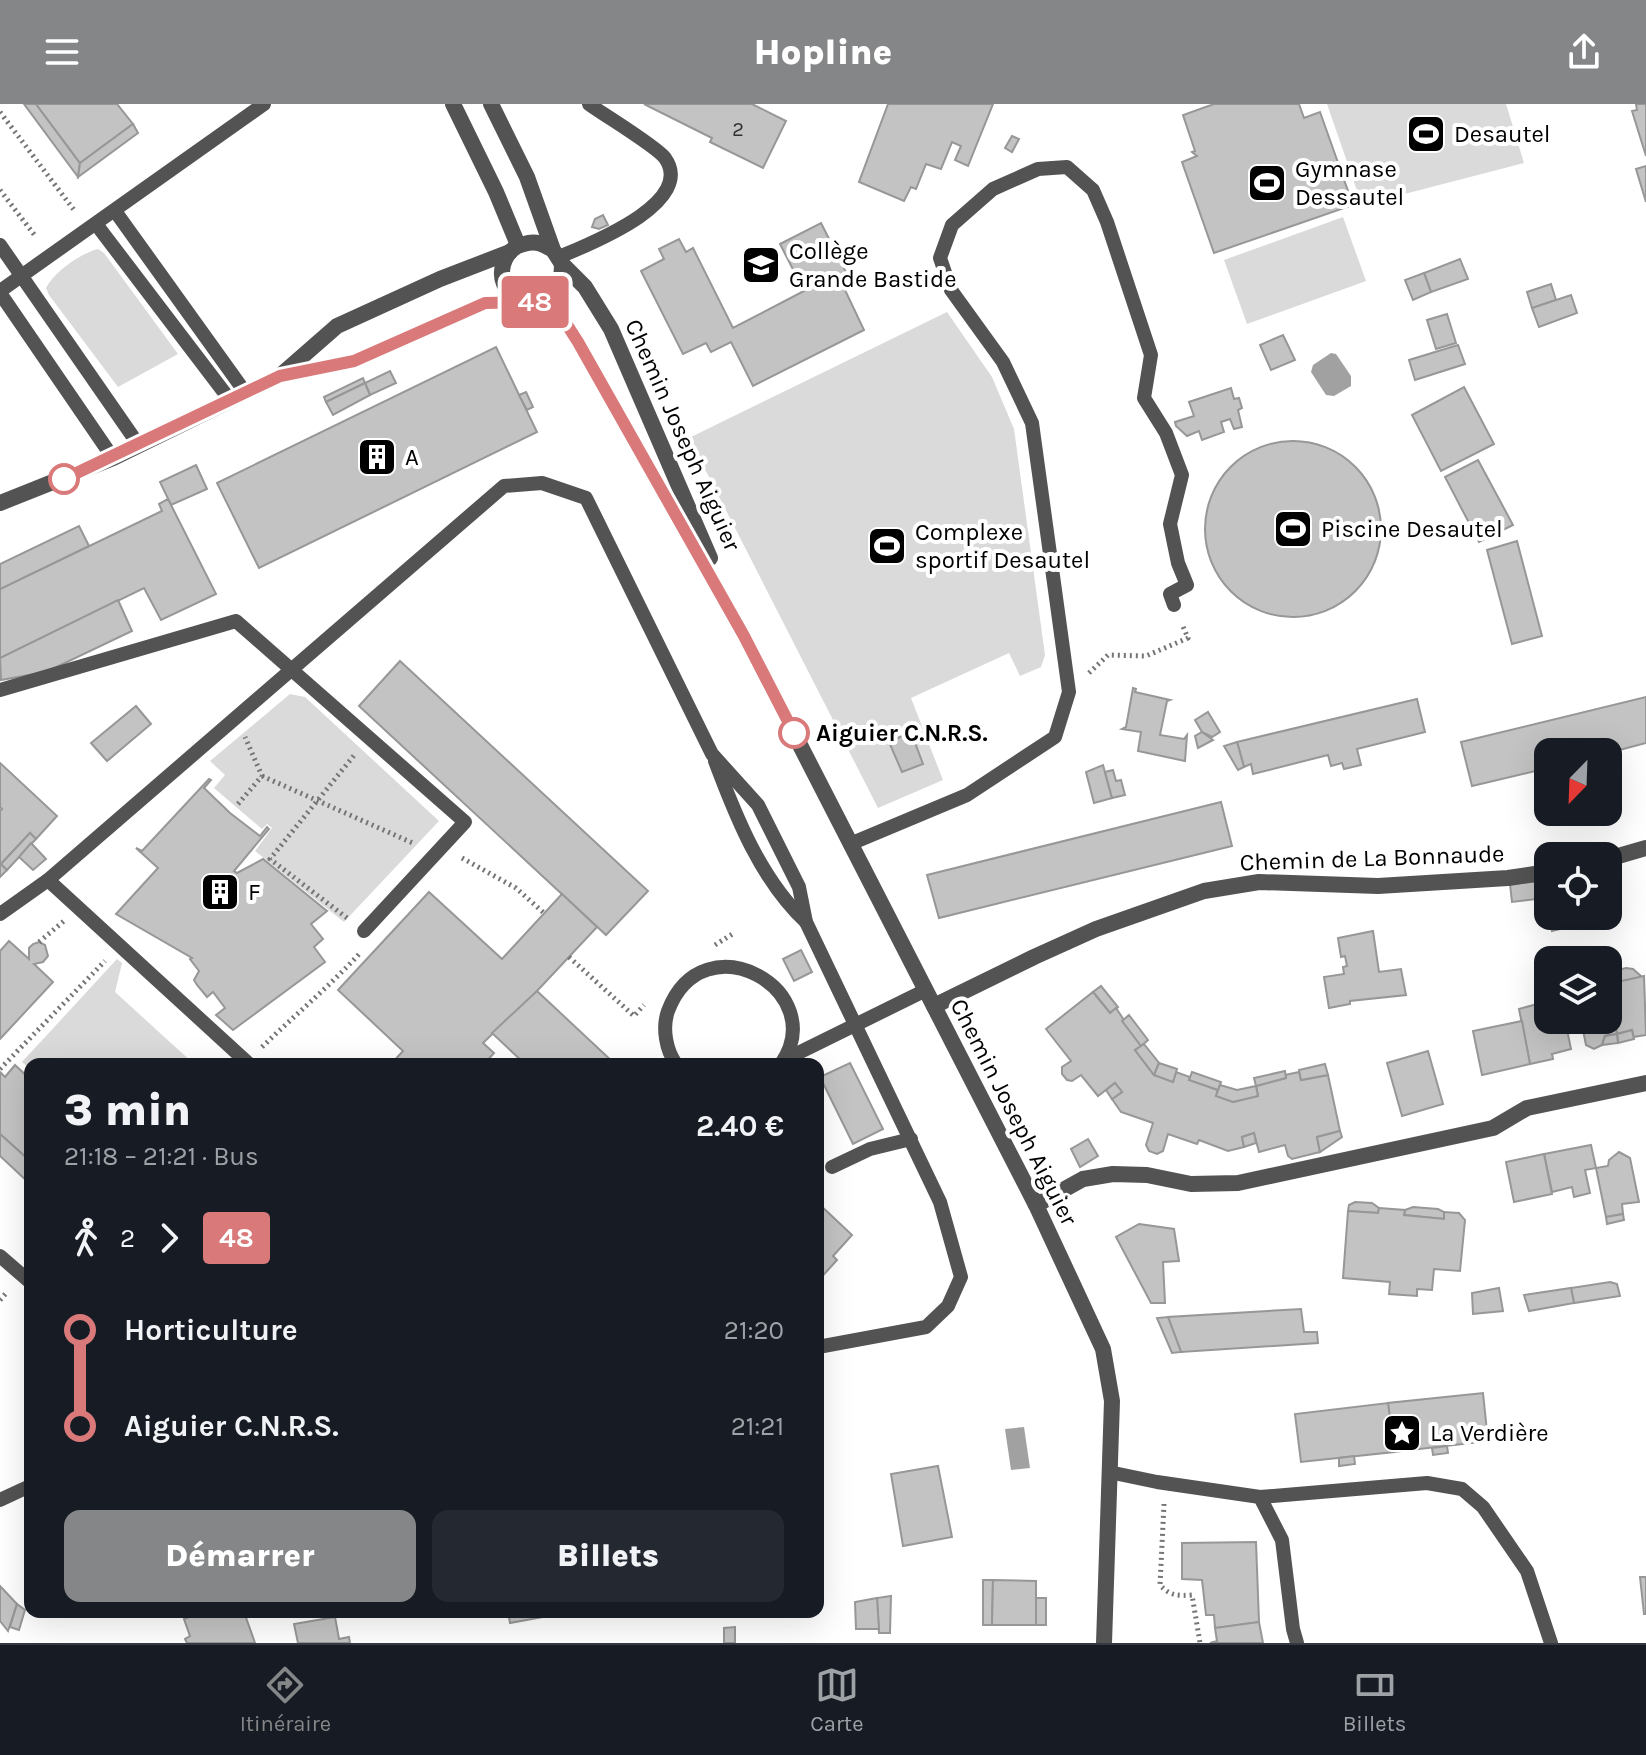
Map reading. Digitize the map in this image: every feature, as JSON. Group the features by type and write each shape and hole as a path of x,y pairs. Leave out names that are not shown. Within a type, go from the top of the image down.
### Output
{"street":[{"name":"Chemin Joseph Aiguier","path":"453,104 496,192 514,249 504,262 502,274 505,286 512,295 562,317 744,636 1036,1205 1103,1349 1112,1401 1104,1643"},
{"name":"Chemin Joseph Aiguier","path":"491,104 527,177 558,257 585,287 611,329 744,636"},
{"path":"1,502 113,458 280,376 354,361 485,303 529,302 553,295 562,281 558,257 542,243 530,242 440,279 337,326 280,376"},
{"path":"1622,855 1646,848"},
{"name":"Chemin de La Bonnaude","path":"934,1006 1096,929 1204,891 1259,882 1378,886 1534,874"},
{"path":"1036,1205 1083,1179 1113,1174 1147,1175 1191,1184 1238,1183 1493,1128 1527,1108 1646,1083"}],"lane":[{"path":"113,458 0,292 264,104"},
{"path":"558,257 610,235 638,217 657,203 669,185 671,172 664,157 589,104"},
{"path":"850,844 967,795 1055,737 1069,692 1032,423 1003,362 951,290 940,258 952,225 993,189 1038,169 1067,167 1093,190 1107,222 1151,355 1144,398 1166,433 1182,475 1170,524 1178,563 1187,585 1170,594 1174,605"},
{"path":"115,211 237,396"},
{"path":"96,224 237,396"},
{"path":"0,245 138,444"},
{"path":"0,914 48,880 504,486 542,483 586,498 712,754 766,873 780,896 806,922"},
{"path":"0,690 236,621 465,822 364,931"},
{"path":"712,754 758,805 799,887 806,922 940,1202 961,1277 948,1306 926,1327 824,1346"},
{"path":"48,880 243,1058"},
{"path":"674,1058 665,1037 667,1015 675,995 690,979 710,968 732,966 757,972 777,988 790,1011 792,1036 784,1058"},
{"path":"791,1058 926,990"},
{"path":"832,1167 870,1149 911,1139"},
{"path":"0,1256 24,1277"},
{"path":"1109,1472 1260,1497 1427,1483 1462,1489 1483,1507 1527,1571 1551,1643"},
{"path":"0,1500 24,1489"},
{"path":"1260,1497 1282,1540 1297,1643"}],"path":[{"path":"0,112 74,211"},
{"path":"0,190 36,238"},
{"path":"1069,692 1108,655 1146,656 1188,638 1174,605"},
{"path":"241,729 262,776 436,853 453,854 484,868 516,888 544,913"},
{"path":"253,1058 310,1000 331,985 368,944 364,931 270,859 369,738"},
{"path":"238,804 262,776"},
{"path":"0,1069 120,946"},
{"path":"569,957 591,976"},
{"path":"1166,1483 1160,1585 1176,1596 1192,1595 1200,1643"}],"shaded area":[{"name":"Desautel","path":"1327,104 1506,104 1524,163 1362,205"},
{"path":"1343,217 1366,281 1247,324 1224,260"},
{"path":"98,249 178,354 118,387 46,288 69,264"},
{"name":"Complexe sportif Desautel","path":"947,312 992,377 1014,429 1045,655 1041,667 1020,676 1009,653 911,698 943,780 878,808 689,438"},
{"path":"1331,353 1336,354 1351,376 1351,386 1334,396 1326,395 1311,372 1313,365"},
{"path":"290,694 305,697 439,821 344,922 255,851 272,828 267,824 262,829 214,788 225,775 210,761"},
{"path":"117,959 122,963 115,992 187,1058 26,1058"},
{"path":"1024,1427 1030,1468 1011,1470 1005,1429"}],"building":[{"path":"24,104 36,104 80,163 78,177"},
{"path":"36,104 117,104 133,124 80,163"},
{"path":"644,104 752,104 786,121 763,168"},
{"path":"888,104 993,104 968,166 955,160 961,146 952,142 941,169 926,164 916,189 911,187 904,201 859,182"},
{"name":"Gymnase Dessautel","path":"1214,104 1299,104 1304,118 1320,112 1353,205 1214,253 1182,162 1197,156 1192,152 1195,151 1183,115"},
{"path":"1636,104 1646,104 1646,156 1632,111 1637,110"},
{"path":"133,124 138,133 78,177 80,163"},
{"path":"1012,136 1019,139 1012,152 1005,148"},
{"path":"1646,166 1646,202 1636,169"},
{"path":"603,215 608,225 599,229 592,227 595,219"},
{"path":"821,223 853,286 845,290 864,330 753,386 731,342 711,352 706,343 683,354 641,271 664,259 659,249 679,239 686,252 693,248 733,328 804,291 780,244"},
{"path":"1460,259 1468,279 1431,292 1424,273"},
{"path":"1424,273 1431,292 1413,300 1405,280"},
{"path":"1551,284 1556,300 1532,308 1527,292"},
{"path":"1571,295 1577,313 1539,327 1532,308"},
{"path":"1447,314 1456,343 1436,349 1427,320"},
{"path":"1283,335 1295,360 1271,370 1260,345"},
{"path":"1458,345 1465,364 1415,380 1409,360"},
{"name":"A","path":"496,347 537,432 259,568 217,483"},
{"path":"390,371 396,383 370,395 365,383"},
{"path":"363,378 365,383 326,402 324,397"},
{"path":"365,383 370,395 333,415 326,402"},
{"path":"1464,387 1494,444 1441,471 1412,415"},
{"path":"1231,388 1234,399 1239,398 1242,408 1238,410 1242,427 1234,429 1230,419 1221,422 1224,432 1202,440 1199,431 1187,436 1176,426 1175,422 1194,416 1189,402"},
{"path":"526,392 533,407 527,410 519,395"},
{"name":"Piscine Desautel","path":"1293,441 1327,448 1355,467 1374,495 1381,529 1374,563 1355,591 1327,610 1293,617 1259,610 1231,591 1212,563 1205,529 1212,495 1231,467 1259,448"},
{"path":"1478,460 1513,525 1479,542 1445,477"},
{"path":"196,465 207,489 171,505 160,482"},
{"path":"168,499 216,594 161,620 144,588 0,658 0,589 162,511 159,504"},
{"path":"79,526 89,546 0,589 0,564"},
{"path":"1517,541 1542,636 1512,644 1487,550"},
{"path":"118,600 132,631 46,672 1,680 0,658"},
{"path":"400,661 648,891 606,935 359,706"},
{"path":"1133,688 1135,692 1170,700 1167,701 1160,735 1184,739 1187,735 1185,761 1138,751 1141,732 1122,729 1126,727"},
{"path":"1646,697 1646,743 1622,749 1622,738 1534,738 1534,771 1472,786 1461,742"},
{"path":"1417,699 1425,732 1357,749 1361,765 1344,769 1342,763 1331,766 1328,755 1253,774 1251,764 1244,767 1237,742"},
{"path":"136,706 151,724 107,761 91,743"},
{"path":"1208,712 1220,732 1212,737 1202,732 1195,720"},
{"path":"911,732 923,764 902,772 889,742"},
{"path":"1202,732 1213,740 1198,748 1195,736"},
{"path":"1237,742 1244,767 1238,770 1224,746"},
{"path":"0,763 57,816 36,839 30,833 1,864 7,870 0,877 2,809"},
{"path":"1103,765 1112,798 1094,803 1086,772"},
{"path":"1113,770 1116,781 1121,780 1125,795 1112,798 1105,772"},
{"name":"F","path":"209,779 204,788 230,813 260,836 267,827 269,829 234,871 237,873 263,859 327,911 311,924 323,939 314,947 325,962 233,1030 216,1015 225,1008 213,992 207,997 194,980 199,971 192,958 116,914 158,868 136,848 142,851"},
{"path":"1221,802 1232,846 939,918 927,875"},
{"path":"30,833 36,839 7,870 1,864"},
{"path":"31,843 46,859 33,870 19,857"},
{"path":"1534,882 1534,899 1512,902 1510,884"},
{"path":"429,892 502,959 562,894 597,927 483,1043 494,1053 489,1058 397,1058 403,1051 338,990"},
{"path":"1373,931 1379,972 1401,969 1406,995 1350,1001 1350,1004 1329,1008 1324,977 1344,974 1343,967 1347,966 1345,956 1341,957 1338,938"},
{"path":"9,941 29,959 29,948 33,944 39,942 45,945 48,956 43,962 34,964 53,982 0,1039 0,951"},
{"path":"801,950 812,972 794,981 783,959"},
{"path":"1622,969 1633,969 1642,977 1622,982"},
{"path":"1644,976 1646,1035 1633,1037 1632,1030 1622,1033 1622,981"},
{"path":"1101,986 1118,1007 1110,1013 1093,992"},
{"path":"537,991 609,1058 519,1058 492,1033"},
{"path":"1093,992 1110,1013 1116,1008 1141,1046 1135,1050 1154,1075 1173,1082 1176,1072 1218,1090 1216,1096 1233,1102 1258,1096 1256,1086 1286,1078 1285,1075 1299,1072 1301,1080 1328,1075 1340,1131 1317,1137 1320,1152 1292,1159 1285,1145 1259,1152 1254,1133 1242,1137 1244,1147 1228,1151 1199,1140 1197,1144 1168,1134 1163,1151 1157,1154 1149,1151 1146,1145 1153,1123 1121,1112 1112,1099 1122,1092 1115,1083 1098,1096 1081,1075 1072,1081 1067,1080 1062,1074 1062,1067 1071,1061 1046,1029"},
{"path":"1534,1005 1534,1034 1568,1034 1571,1049 1552,1054 1553,1059 1530,1064 1519,1009"},
{"path":"1129,1015 1148,1040 1141,1046 1122,1021"},
{"path":"1522,1021 1530,1064 1482,1075 1473,1031"},
{"path":"1632,1030 1634,1039 1618,1043 1617,1034"},
{"path":"1584,1034 1617,1034 1605,1036 1602,1045 1594,1049 1586,1045"},
{"path":"1617,1034 1618,1043 1602,1045 1605,1036"},
{"path":"1144,1044 1159,1063 1154,1075 1135,1050"},
{"path":"1428,1051 1443,1104 1402,1116 1387,1063"},
{"path":"850,1063 883,1129 853,1144 824,1085 824,1075"},
{"path":"1159,1063 1177,1069 1173,1082 1154,1075"},
{"path":"1325,1064 1328,1075 1301,1080 1299,1070"},
{"path":"15,1065 24,1073 24,1156 0,1134 0,1072 5,1077"},
{"path":"1285,1071 1286,1078 1256,1086 1254,1078"},
{"path":"1192,1072 1221,1082 1218,1090 1189,1080"},
{"path":"1115,1083 1122,1092 1112,1099 1106,1090"},
{"path":"1220,1085 1237,1090 1256,1086 1258,1096 1233,1102 1216,1096"},
{"path":"1340,1131 1342,1137 1320,1152 1317,1137"},
{"path":"1254,1133 1256,1143 1244,1147 1242,1137"},
{"path":"0,1134 24,1156 24,1178 0,1156"},
{"path":"1088,1139 1098,1156 1080,1167 1071,1149"},
{"path":"1591,1145 1596,1168 1585,1170 1590,1193 1574,1197 1572,1187 1552,1192 1544,1154"},
{"path":"1619,1152 1630,1158 1639,1202 1622,1204 1623,1214 1606,1217 1596,1168 1608,1166 1609,1160"},
{"path":"1544,1154 1552,1194 1514,1202 1506,1162"},
{"path":"1355,1202 1372,1203 1379,1208 1378,1213 1348,1211 1349,1205"},
{"path":"1413,1207 1438,1209 1444,1212 1444,1219 1404,1215 1405,1210"},
{"path":"1379,1208 1405,1210 1404,1215 1444,1219 1444,1212 1459,1213 1465,1220 1460,1271 1434,1269 1432,1290 1417,1289 1417,1296 1389,1294 1390,1282 1343,1278 1348,1211 1378,1213"},
{"path":"824,1209 852,1235 833,1256 837,1260 824,1274"},
{"path":"1623,1214 1624,1220 1607,1224 1606,1217"},
{"path":"1139,1224 1174,1229 1179,1261 1163,1262 1165,1303 1151,1303 1116,1237"},
{"path":"1610,1282 1617,1284 1620,1296 1574,1303 1571,1288"},
{"path":"1499,1288 1503,1311 1473,1314 1472,1293"},
{"path":"1571,1288 1574,1303 1529,1311 1524,1295"},
{"path":"1301,1309 1304,1332 1317,1332 1318,1343 1181,1352 1168,1317"},
{"path":"1168,1317 1181,1352 1172,1353 1157,1318"},
{"path":"1483,1393 1488,1441 1394,1452 1388,1403"},
{"path":"1388,1403 1394,1452 1301,1462 1295,1414"},
{"path":"1447,1446 1448,1453 1433,1455 1432,1448"},
{"path":"1354,1456 1355,1464 1339,1466 1339,1458"},
{"path":"938,1466 952,1537 903,1546 891,1474"},
{"path":"1256,1542 1259,1622 1215,1628 1214,1615 1206,1615 1202,1580 1182,1579 1182,1543"},
{"path":"1640,1577 1646,1577 1646,1614 1644,1614"},
{"path":"983,1580 993,1580 992,1625 983,1625"},
{"path":"993,1580 1036,1581 1036,1625 992,1625"},
{"path":"0,1586 17,1604 8,1631 0,1621"},
{"path":"891,1596 890,1633 879,1633 877,1598"},
{"path":"877,1598 879,1629 856,1629 855,1602"},
{"path":"1036,1598 1046,1598 1046,1625 1036,1625"},
{"path":"17,1604 24,1609 19,1630 10,1627"},
{"path":"246,1618 255,1643 187,1643 185,1639 190,1636 184,1619"},
{"path":"335,1618 339,1639 349,1637 350,1643 298,1643 294,1624"},
{"path":"509,1618 538,1618 510,1623"},
{"path":"1259,1622 1263,1643 1210,1643 1217,1641 1215,1628"},
{"path":"735,1627 735,1643 724,1643 724,1628"}],"bus line":[{"name":"48","path":"64,479 280,376 354,361 485,303 536,302 562,317 578,342 744,636 794,733"}],"place":[{"name":"Desautel","path":"1426,134"},
{"name":"Gymnase Dessautel","path":"1267,183"},
{"name":"Collège Grande Bastide","path":"761,265"},
{"name":"A","path":"377,457"},
{"name":"Piscine Desautel","path":"1293,529"},
{"name":"Complexe sportif Desautel","path":"887,546"},
{"name":"Aiguier C.N.R.S.","path":"794,733"},
{"name":"F","path":"220,892"},
{"name":"La Verdière","path":"1402,1433"}]}
